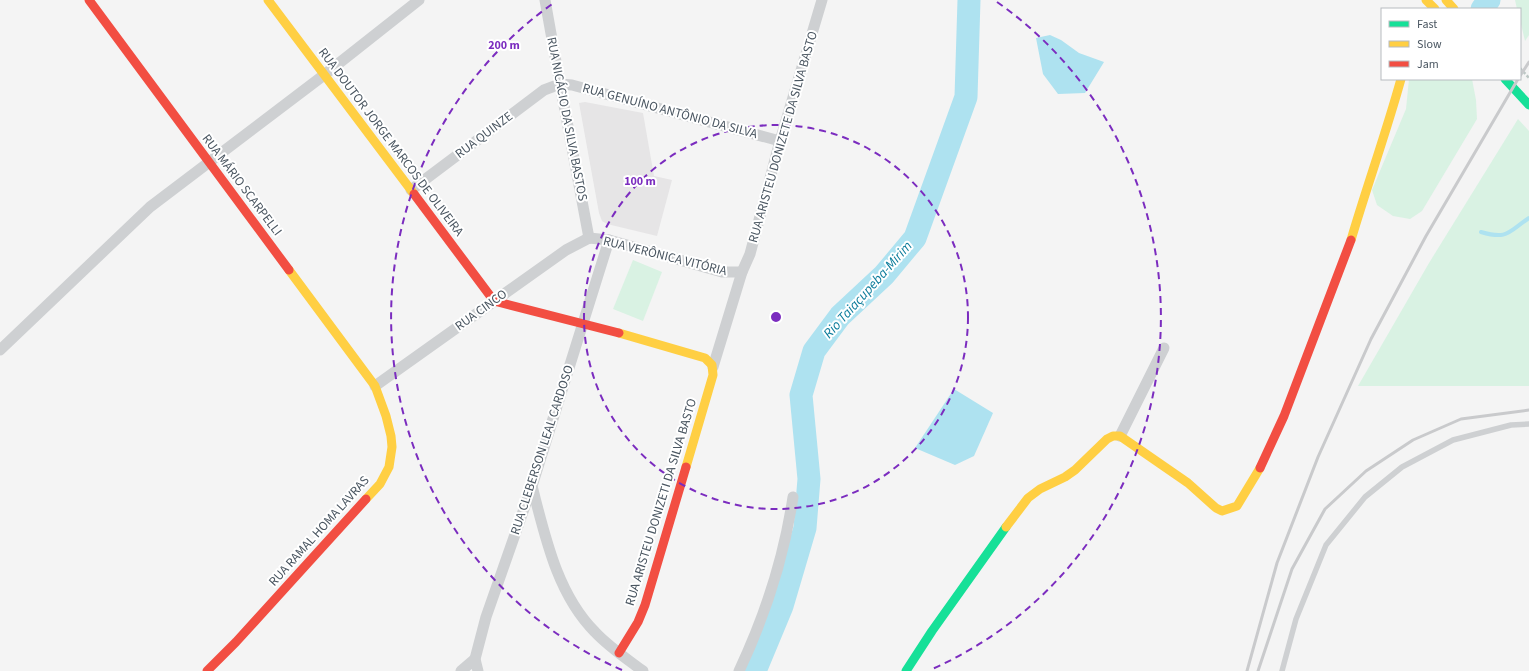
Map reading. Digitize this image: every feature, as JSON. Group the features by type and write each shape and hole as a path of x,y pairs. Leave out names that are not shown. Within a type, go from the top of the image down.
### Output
{"main road":[{"name":"RUA MÁRIO SCARPELLI","path":"89,0 375,386"},
{"name":"RUA DOUTOR JORGE MARCOS DE OLIVEIRA","path":"268,0 494,300"},
{"path":"1426,0 1434,8"},
{"path":"1446,0 1453,8"},
{"path":"906,671 955,599 1028,498 1040,489 1075,470 1107,439 1114,436 1120,436 1188,483 1216,508 1222,511 1230,509 1240,502 1261,467 1284,416 1348,252 1369,180 1389,124 1401,80"},
{"path":"1506,80 1529,105"},
{"path":"494,300 583,322 705,358 711,362 713,367"},
{"name":"RUA ARISTEU DONIZETI DA SILVA BASTO","path":"619,653 638,622 645,605 714,375 713,367"},
{"name":"RUA RAMAL HOMA LAVRAS","path":"207,671 236,642 380,484 388,468 392,446 388,422 375,386"}],"street":[{"path":"0,350 150,207 324,75 419,0"},
{"name":"RUA NICÁCIO DA SILVA BASTOS","path":"545,0 589,238"},
{"name":"RUA ARISTEU DONIZETE DA SILVA BASTO","path":"713,367 742,272 750,254 819,1"},
{"name":"RUA GENUÍNO ANTÔNIO DA SILVA","path":"560,84 572,85 780,141"},
{"name":"RUA QUINZE","path":"411,190 544,90 560,84"},
{"name":"RUA VERÔNICA VITÓRIA","path":"589,238 610,240 722,272 742,272"},
{"name":"RUA CINCO","path":"375,386 566,250 589,238"},
{"name":"RUA CLEBERSON LEAL CARDOSO","path":"475,659 486,617 532,486 610,240"},
{"path":"1120,436 1164,348"},
{"path":"532,486 545,535 556,567 575,608 595,632 643,671"},
{"path":"739,671 762,616 775,575 787,531 793,497"},
{"path":"461,671 475,659 478,671"}],"lane":[{"path":"1282,671 1296,619 1326,545 1365,497 1402,467 1454,440 1512,424 1529,424"}],"path":[{"path":"1521,69 1529,78"}],"shaded area":[{"path":"585,102 643,113 654,176 672,180 657,236 607,224 602,221 599,213 579,103"}],"green space":[{"path":"1515,0 1529,0 1529,35 1525,41 1521,24 1521,8 1517,8"},
{"path":"1409,80 1472,80 1476,100 1477,119 1422,211 1410,219 1393,216 1377,205 1372,190 1406,109"},
{"path":"1518,119 1529,131 1529,386 1358,386 1429,263"},
{"path":"633,260 662,272 643,321 613,309"}],"water":[{"path":"1050,35 1061,40 1079,53 1104,62 1085,93 1058,94 1043,74 1036,38"},
{"path":"954,389 993,413 974,456 955,465 915,448"}],"waterway":[{"name":"Rio Taiaçupeba-Mirim","path":"755,671 782,606 805,528 809,479 801,395 814,351 840,316 884,275 915,238 966,97 969,0"},
{"path":"1483,8 1489,0"},
{"path":"1481,232 1503,235 1512,231 1529,218"}],"railway":[{"path":"1521,74 1529,62"},
{"path":"1247,671 1277,563 1318,457 1371,339 1426,236 1517,80"},
{"path":"1258,671 1292,569 1325,509 1366,471 1413,440 1461,419 1529,410"}],"traffic: fast":[{"path":"1506,80 1529,105"},
{"path":"906,671 932,631 1006,527"}],"traffic: slow":[{"path":"268,0 414,194"},
{"path":"1426,0 1434,8"},
{"path":"1446,0 1453,8"},
{"path":"1351,240 1401,80"},
{"path":"289,270 375,386 386,416 392,447 389,467 380,484 366,499"},
{"path":"619,333 705,358 712,365 713,375 686,467"},
{"path":"1006,527 1028,498 1040,489 1065,477 1075,470 1107,439 1113,436 1120,436 1188,483 1216,508 1222,511 1237,506 1260,468"}],"traffic: jam":[{"path":"89,0 289,270"},
{"path":"414,194 494,301 619,333"},
{"path":"1260,468 1284,416 1351,240"},
{"path":"619,653 638,622 645,605 686,467"},
{"path":"207,671 236,642 366,499"}]}
